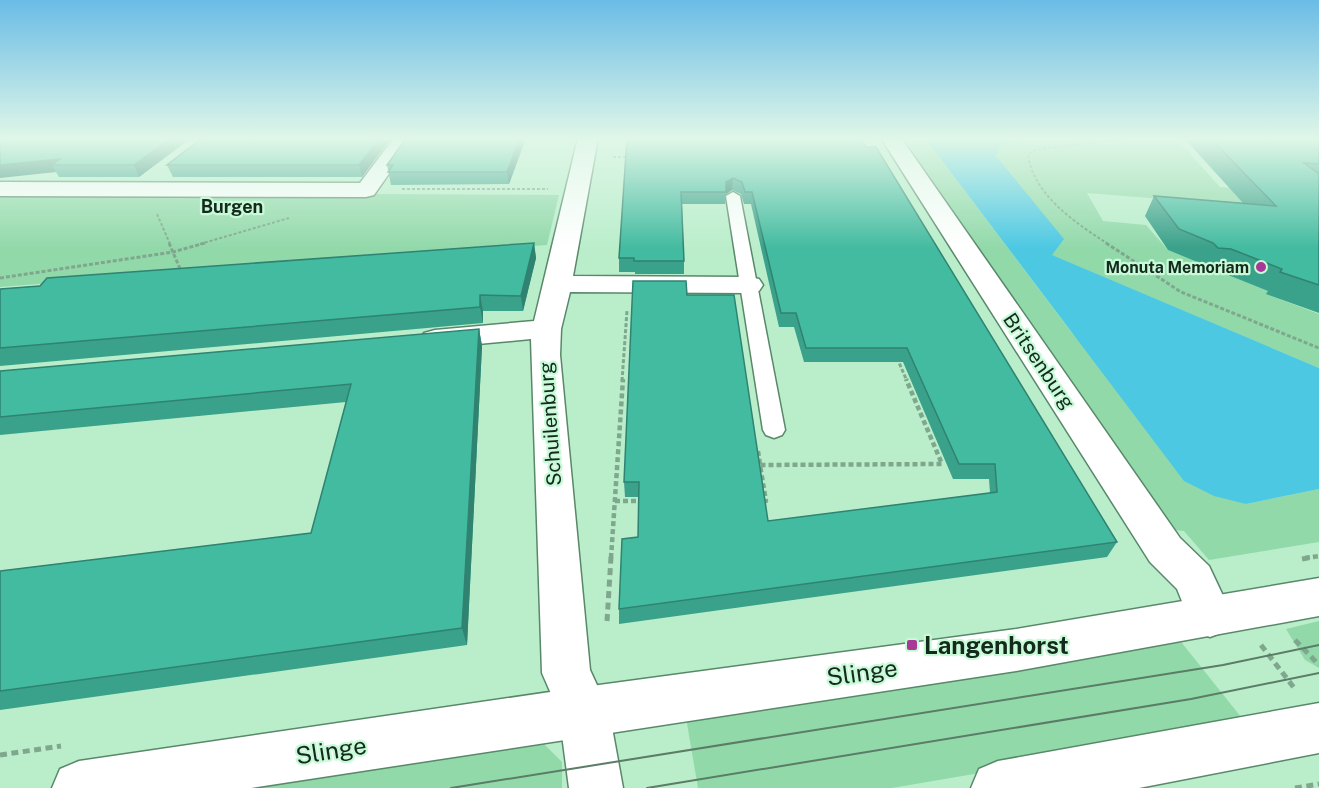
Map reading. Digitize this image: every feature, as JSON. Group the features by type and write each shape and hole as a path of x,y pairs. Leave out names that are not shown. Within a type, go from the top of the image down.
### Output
{"street":[{"path":"142,188 160,175"},
{"path":"0,189 366,190 377,175"},
{"name":"Schuilenburg","path":"575,692 545,355 546,329 558,284 580,175"},
{"name":"Britsenburg","path":"915,175 1165,550 1213,603"},
{"path":"558,284 749,285"},
{"path":"403,341 546,329"},
{"name":"Slinge","path":"79,788 575,692 1016,650 1213,603 1319,597"},
{"path":"575,692 596,788"},
{"path":"1028,786 1310,712"}],"lane":[{"path":"733,196 774,430"}],"path":[{"path":"366,190 480,175"},
{"path":"1033,175 1071,220 1181,292 1319,348"},
{"path":"142,188 153,204 183,277"},
{"path":"0,278 173,252 297,216"},
{"path":"575,692 607,621 628,284"},
{"path":"754,501 766,501 760,465 942,464 925,430 894,351"},
{"path":"615,501 650,501"},
{"path":"1213,603 1310,712"},
{"path":"1295,788 1319,784"}],"green space":[{"path":"921,175 953,175 1072,333 1246,504 1319,489 1319,542 1209,560 1184,531 1161,529"},
{"path":"1010,175 1209,175 1220,187 1234,188 1251,206 1087,193 1103,221 1146,225 1168,250 1202,264 1206,270 1218,271 1273,293 1269,295 1319,314 1319,368 1051,255"},
{"path":"0,192 559,195 547,245 0,287"},
{"path":"1319,621 1319,668 1305,660 1286,629"},
{"path":"1178,638 1249,727 892,788 698,788 685,712"},
{"path":"536,736 562,762 562,788 201,788"}],"water":[{"path":"953,175 1011,175 1064,239 1052,255 1319,368 1319,489 1246,504 1214,496 1184,481"}],"building":[{"path":"625,175 893,175 1117,542 619,609 622,539 638,537 639,482 624,482 633,281 686,281 687,295 734,295 768,521 997,492 995,464 959,464 907,348 806,348 796,313 781,313 752,192 745,192 742,182 733,178 726,182 726,192 681,192 684,261 634,261 634,258 619,258"},
{"path":"1246,175 1319,175 1319,285 1280,272 1282,269 1231,249 1218,248 1213,243 1179,229 1154,196 1276,206"},
{"path":"534,243 521,296 480,295 480,307 0,348 0,289 40,286 47,278"},
{"path":"479,329 462,628 0,691 0,571 311,533 351,384 0,417 0,371"}],"tram line":[{"path":"451,788 1223,665 1319,645"},
{"path":"647,788 1191,699 1319,673"}],"place":[{"name":"Monuta Memoriam","path":"1261,267"},
{"name":"Langenhorst","path":"912,645"}],"district":[{"name":"Burgen","path":"232,206"}]}
